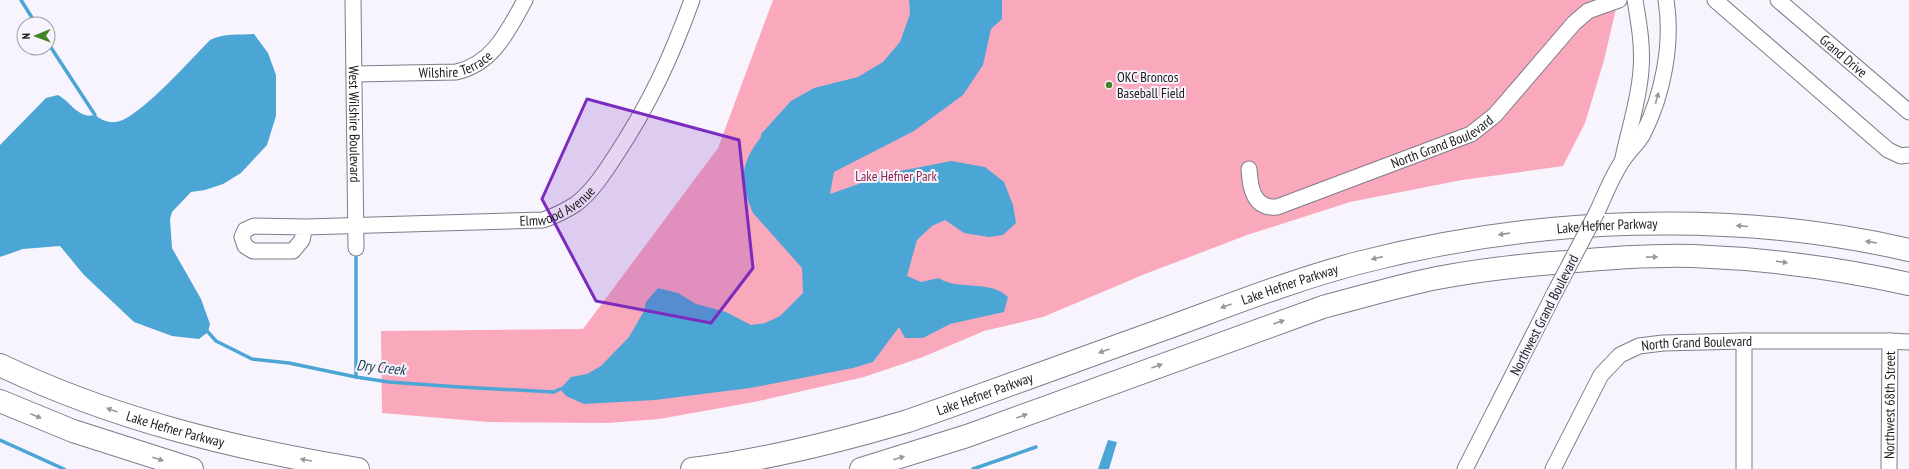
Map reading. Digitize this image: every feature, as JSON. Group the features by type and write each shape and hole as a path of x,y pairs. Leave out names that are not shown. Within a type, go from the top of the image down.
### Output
{"highway":[{"name":"Lake Hefner Parkway","path":"692,469 795,451 850,438 908,421 1267,291 1357,263 1433,245 1524,231 1640,224 1687,223 1782,229 1882,244 1909,250"},
{"path":"861,469 967,436 1323,307 1438,278 1522,265 1613,258 1692,256 1776,261 1869,275 1909,284"},
{"name":"Lake Hefner Parkway","path":"0,365 132,418 186,434 296,459 358,469"},
{"path":"0,400 73,431 192,469"}],"street":[{"name":"West Wilshire Boulevard","path":"353,0 356,248"},
{"name":"Wilshire Terrace","path":"354,74 456,72 469,69 494,51 508,32 525,0"},
{"name":"Elmwood Avenue","path":"305,227 543,220 565,211 577,203 605,171 644,110 673,52 692,0"},
{"name":"North Grand Boulevard","path":"1249,169 1250,188 1256,200 1265,205 1277,207 1471,134 1495,116 1574,23 1588,11 1619,0"},
{"name":"Northwest Grand Boulevard","path":"1620,166 1635,107 1641,71 1641,36 1635,0"},
{"name":"Northwest Grand Boulevard","path":"1465,469 1620,166 1643,135 1654,109 1666,52 1668,28 1666,0"},
{"path":"1715,0 1888,150 1901,156 1909,155"},
{"name":"Grand Drive","path":"1778,0 1818,36 1909,112"},
{"name":"North Grand Boulevard","path":"1553,469 1601,375 1613,360 1639,346 1650,344 1744,341 1909,342"},
{"path":"1744,341 1744,469"},
{"name":"Northwest 68th Street","path":"1889,469 1890,341"}],"highlighted area":[{"path":"587,99 739,140 753,268 711,323 596,301 542,199"}],"green space":[{"name":"Lake Hefner Park","path":"773,0 1618,0 1604,60 1585,123 1563,166 1462,180 1350,202 1247,235 1145,274 1043,317 984,331 923,357 864,377 754,402 659,419 607,423 488,422 382,413 381,331 583,329 718,148"}],"water":[{"path":"909,0 1002,0 1002,19 991,29 983,65 963,95 914,131 834,172 830,194 890,173 951,161 985,167 1004,182 1013,205 1016,223 1003,235 989,237 964,233 945,220 932,226 917,240 907,276 921,282 939,278 946,282 955,284 992,288 1008,297 1004,312 950,324 923,338 905,338 899,327 873,362 853,368 750,388 655,400 584,404 566,396 560,389 571,377 587,374 601,366 629,337 644,311 646,302 658,288 678,293 696,304 726,312 751,325 765,323 780,316 803,293 802,268 753,213 744,183 745,165 761,137 761,134 791,101 814,88 858,77 883,62 900,42 910,14"},
{"path":"254,34 268,53 276,75 276,116 267,145 241,173 223,184 205,190 191,192 172,212 170,219 172,248 201,299 210,324 208,332 199,339 172,336 134,322 84,275 60,246 23,249 0,257 0,145 46,98 58,95 84,115 95,115 106,121 115,122 136,112 150,101 210,40 226,35"},
{"path":"1108,440 1117,442 1109,469 1098,469"}],"waterway":[{"path":"21,0 31,16"},
{"path":"56,55 95,115"},
{"path":"356,251 356,377"},
{"name":"Dry Creek","path":"208,332 216,341 252,359 289,363 356,377 389,382 459,387 554,392 560,389"},
{"path":"0,440 64,469"},
{"path":"973,469 1036,447"}],"place":[{"name":"OKC Broncos Baseball Field","path":"1109,85"}]}
